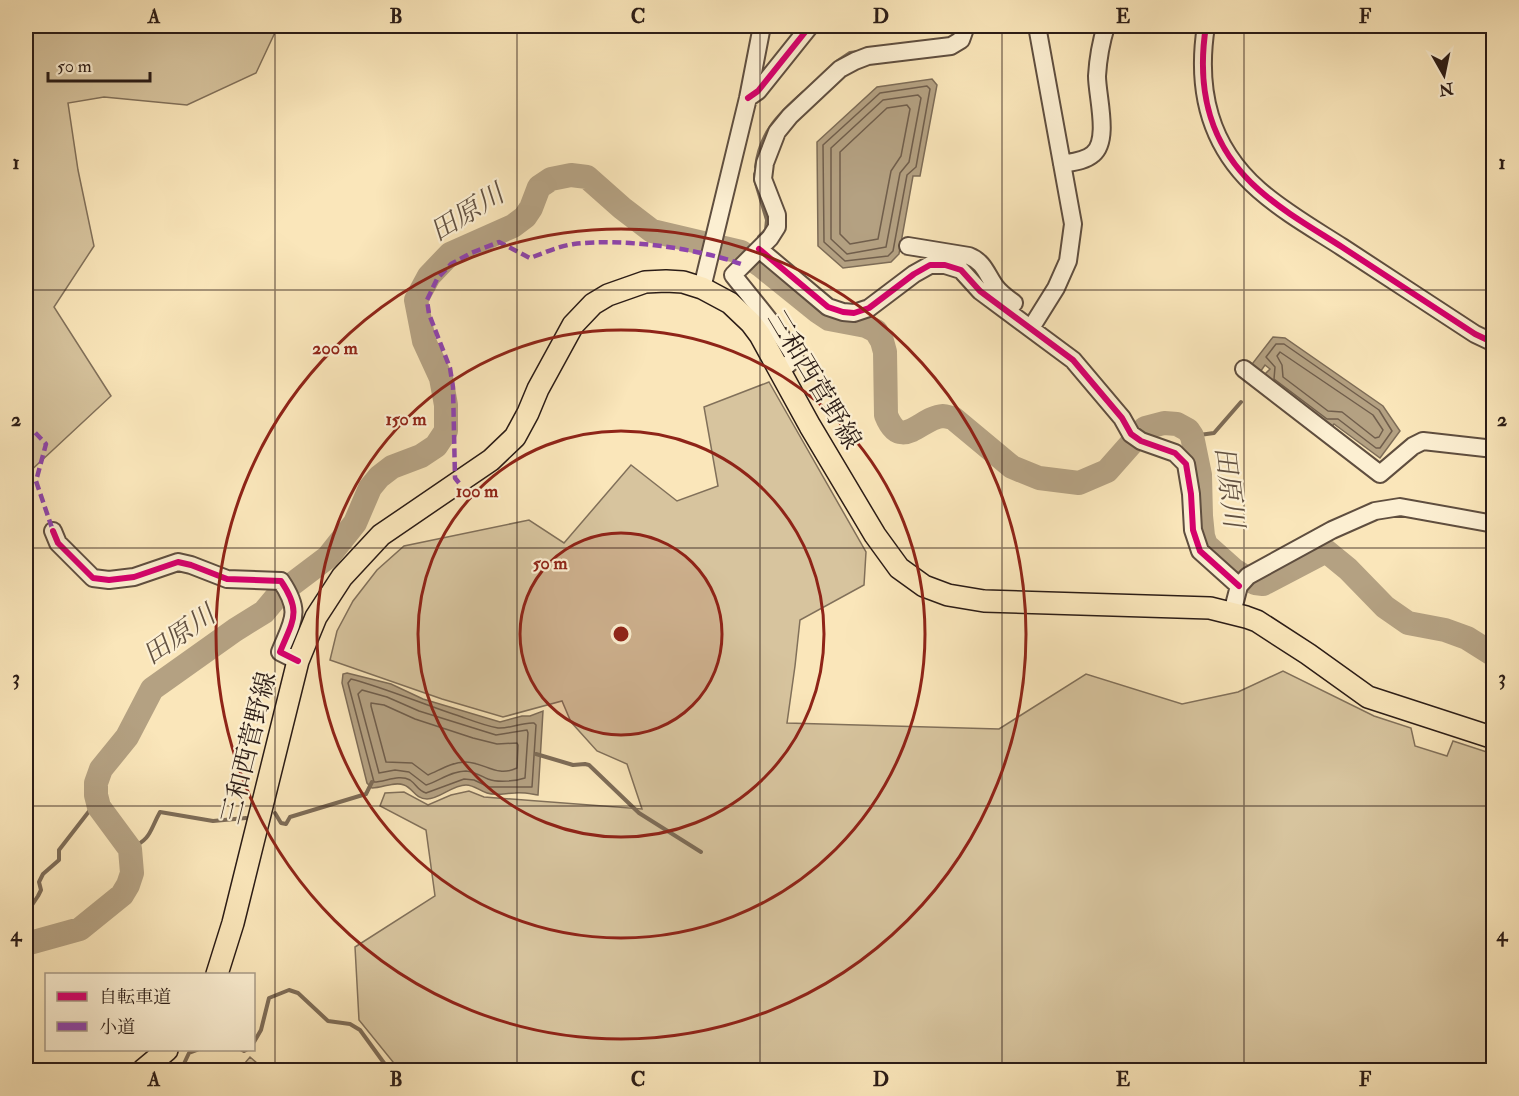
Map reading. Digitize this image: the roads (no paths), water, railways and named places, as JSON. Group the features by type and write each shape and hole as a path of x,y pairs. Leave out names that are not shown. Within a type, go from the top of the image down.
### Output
{"main road":[{"name":"三和西菅野線","path":"218,973 233,923 298,661 316,617 342,577 381,535 491,460 515,437 538,388 573,325 593,304 625,288 645,282 683,282 702,288 730,303 751,323 875,535 899,568 924,586 948,595 984,601 1210,608 1232,613 1257,621 1368,697 1494,738"},
{"path":"143,1071 166,1051"}],"street":[{"path":"702,288 748,98 762,26"},
{"path":"748,98 758,91 810,26"},
{"path":"781,371 795,358 769,318 733,276 770,238 777,227 777,215 763,179 765,163 777,132 790,116 840,69 868,56 951,46 961,40 966,26"},
{"path":"1034,323 1056,288 1068,261 1073,224 1037,26"},
{"path":"1062,164 1085,159 1095,153 1100,143 1102,130 1097,79 1098,59 1106,26"},
{"path":"1206,26 1202,64 1206,105 1219,141 1244,176 1277,205 1475,334 1494,343"},
{"path":"908,246 978,259 1001,294 1078,366 1136,437 1175,453 1186,464 1196,544 1200,550 1243,581"},
{"path":"754,254 828,307 843,312 854,313 869,308 914,274 930,266 945,265 961,270 980,291 1034,323"},
{"path":"1244,369 1380,474 1413,446 1423,441 1494,449"},
{"path":"1232,613 1243,581 1332,530 1376,511 1400,507 1494,524"},
{"path":"54,531 58,543 93,578 109,580 134,577 178,562 227,579 281,581 291,596 295,616 280,652 298,661"}],"water":[{"path":"932,79 937,85 920,176 913,176 899,254 891,262 843,268 818,246 817,142 877,87"},
{"path":"1273,337 1285,338 1383,406 1400,431 1380,458 1334,424 1330,429 1261,378 1270,369 1265,365 1258,375 1249,368"},
{"path":"343,674 391,684 423,699 500,722 543,711 538,795 490,794 466,785 456,787 437,797 423,799 407,786 400,784 372,788 367,783 342,683"}],"waterway":[{"path":"838,61 850,53 858,52"},
{"path":"756,167 766,134 779,116 804,92"},
{"path":"755,174 767,220 766,230 759,237"},
{"name":"田原川","path":"26,944 80,929 122,895 128,885 132,873 130,849 99,807 96,783 101,769 127,737 152,689 264,612 279,594 328,557 355,523 370,488 379,477 392,467 421,456 436,446 446,431 446,405 441,378 424,341 416,300 429,276 450,254 513,226 525,217 539,187 551,179 571,175 587,177 652,231 741,252 829,319 866,326 876,331 885,352 886,415 898,431 912,430 943,416 953,418 1012,467 1039,478 1079,483 1107,471 1145,428 1164,423 1177,424 1188,430 1192,436 1200,475 1201,516 1206,545 1234,570 1255,583 1263,584 1326,551 1348,569 1385,607 1408,623 1445,630 1467,638 1494,655"},
{"path":"1192,436 1214,433 1241,402"},
{"path":"536,754 573,765 589,765 639,813 701,852"},
{"path":"275,813 281,823 286,824 290,817 366,794 372,782"},
{"path":"26,914 41,890 39,882 43,874 59,860 59,850 97,801"},
{"path":"130,849 146,838 160,812 213,821 246,818"},
{"path":"255,1040 261,1030 269,998 289,990 298,993 328,1021 350,1024 360,1030 384,1063 397,1070"},
{"path":"181,1070 189,1053 194,1051"}]}
